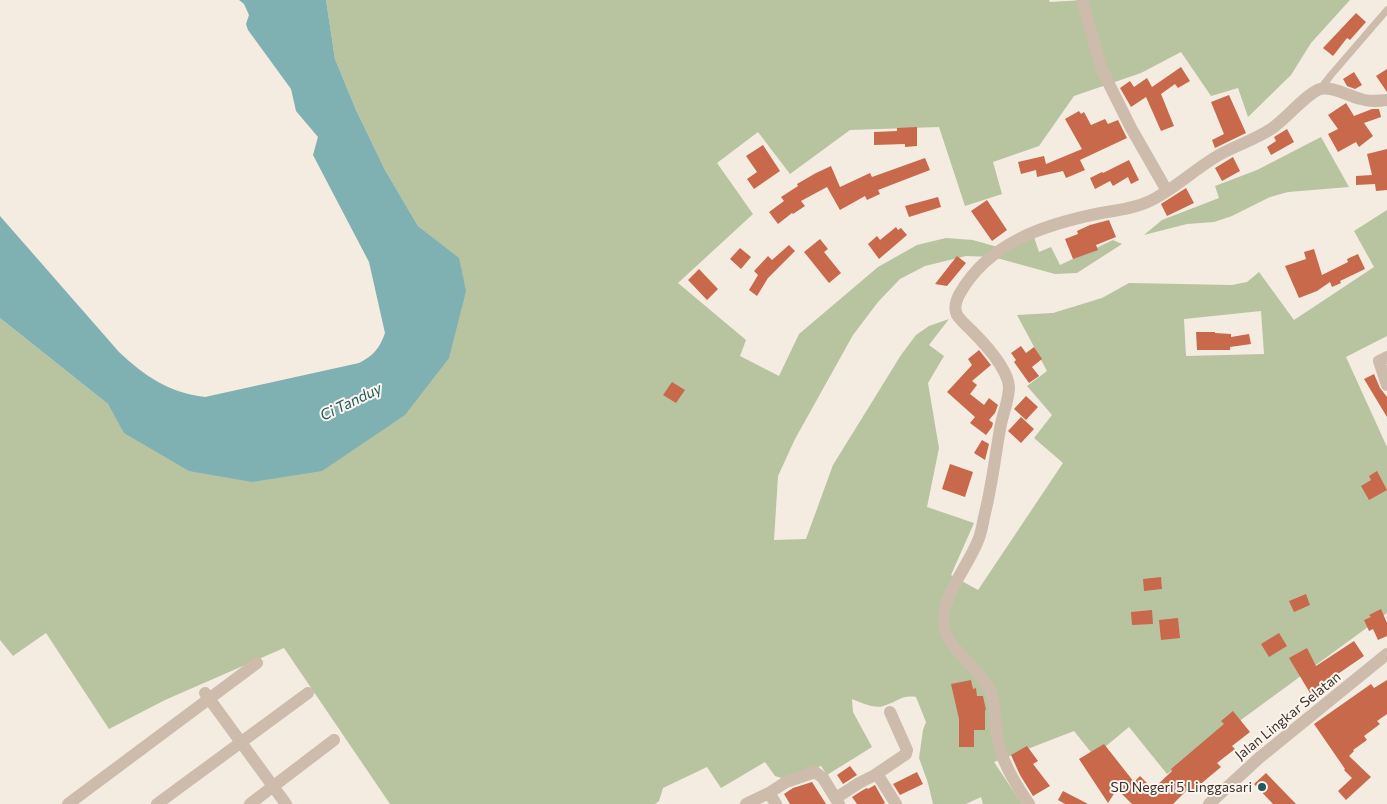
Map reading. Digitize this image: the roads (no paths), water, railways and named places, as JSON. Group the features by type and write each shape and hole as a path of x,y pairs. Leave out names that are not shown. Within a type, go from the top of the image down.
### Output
{"street":[{"path":"1082,0 1102,70 1131,128 1167,191"},
{"path":"1029,804 1010,776 1001,751 996,734 995,710 990,690 969,662 949,640 944,624 946,607 953,588 979,539 993,478 1000,427 1009,389 1008,379 1000,365 979,338 958,317 955,307 957,297 974,272 996,253 1021,236 1054,225 1130,209 1152,200 1215,157 1269,131 1320,89 1336,91 1367,101 1387,100"},
{"path":"1387,356 1379,361 1387,385"},
{"name":"Jalan Lingkar Selatan","path":"1209,804 1259,758 1387,654"},
{"path":"68,804 207,696 257,663"},
{"path":"157,804 308,693"},
{"path":"207,696 286,804"},
{"path":"746,804 786,782 815,772 823,778 838,801 906,754 907,750 890,712"},
{"path":"250,804 334,740"},
{"path":"874,775 879,777 896,804"},
{"path":"769,793 776,804"}],"lane":[{"path":"1320,89 1387,10"}],"water":[{"name":"Ci Tanduy","path":"239,0 326,0 335,59 356,110 385,170 418,226 459,258 466,291 449,358 405,415 322,471 252,482 189,471 124,433 108,404 0,318 0,216 119,352 148,376 180,391 205,397 359,363 378,347 385,333 369,262 313,155 318,137 296,111 291,89 248,30 246,24 249,15 244,4"}],"place":[{"name":"SD Negeri 5 Linggasari","path":"1262,787"}]}
